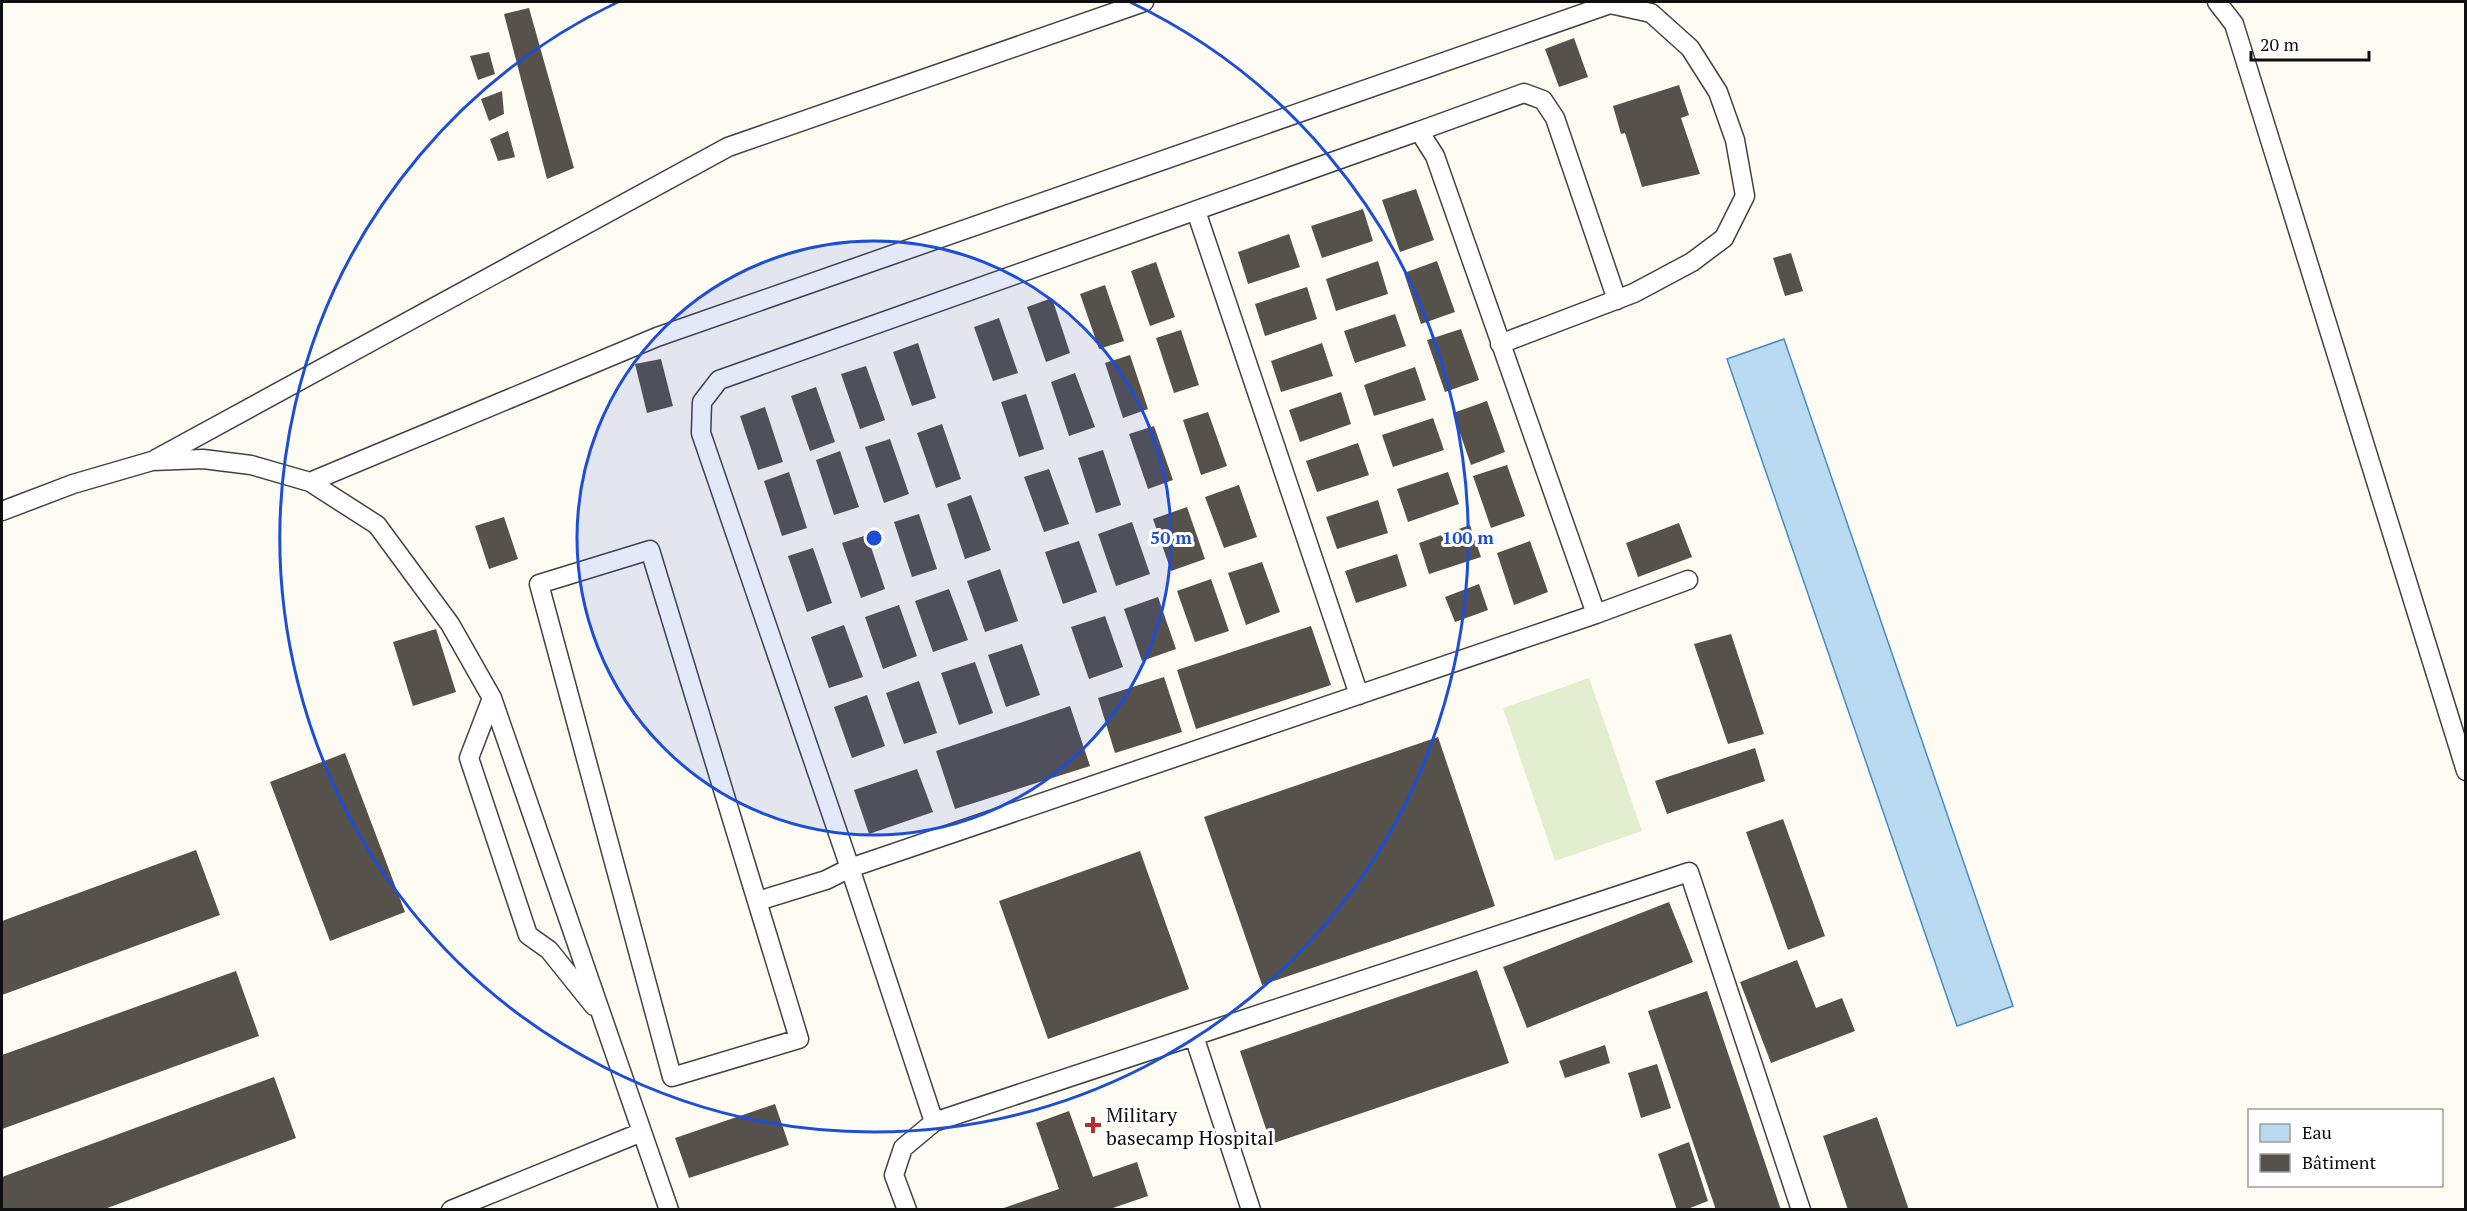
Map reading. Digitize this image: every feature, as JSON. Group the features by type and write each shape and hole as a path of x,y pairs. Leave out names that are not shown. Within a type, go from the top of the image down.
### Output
{"lane":[{"path":"2,511 73,484 152,461 728,147 1144,2"},
{"path":"2217,2 2234,24 2466,771"},
{"path":"310,482 657,337 1610,4 1651,13 1690,48 1718,92 1735,140 1745,196 1724,238 1692,262 1634,293 1500,344"},
{"path":"934,1122 850,868 700,433 702,402 719,380 1524,93 1544,100 1555,118 1617,300"},
{"path":"1419,131 1435,156 1596,614"},
{"path":"1196,211 1359,695"},
{"path":"152,461 203,459 251,465 310,482 377,525 450,624 492,698 669,1209"},
{"path":"650,550 758,901 799,1039 672,1077 539,584 650,550"},
{"path":"758,901 826,880 850,868 1596,614 1688,579"},
{"path":"492,698 469,758 528,935 549,950 602,1017"},
{"path":"907,1209 894,1174 903,1148 934,1122 1689,872 1801,1209"},
{"path":"1194,1036 1251,1209"},
{"path":"451,1209 642,1132"}],"green space":[{"path":"1589,678 1642,831 1555,861 1503,708"}],"water":[{"path":"1784,339 2013,1006 1957,1026 1727,359"}],"building":[{"path":"529,8 574,168 547,179 504,14"},
{"path":"1574,38 1588,77 1559,87 1545,49"},
{"path":"489,52 495,74 478,80 470,56"},
{"path":"1679,85 1689,115 1681,118 1700,174 1642,187 1625,133 1621,134 1613,106"},
{"path":"502,91 504,114 489,121 481,99"},
{"path":"508,131 515,157 498,161 490,139"},
{"path":"1416,189 1434,240 1400,252 1382,200"},
{"path":"1363,209 1373,241 1322,258 1311,226"},
{"path":"1289,234 1300,267 1248,284 1238,252"},
{"path":"1791,253 1803,291 1785,296 1773,258"},
{"path":"1378,261 1388,294 1336,311 1326,279"},
{"path":"1437,261 1455,312 1421,324 1404,273"},
{"path":"1156,262 1175,317 1150,326 1131,271"},
{"path":"1105,285 1124,341 1099,349 1080,294"},
{"path":"1307,287 1317,319 1265,336 1255,304"},
{"path":"1052,298 1070,353 1046,362 1027,307"},
{"path":"1395,314 1406,346 1355,363 1344,331"},
{"path":"999,318 1018,373 993,381 974,327"},
{"path":"1461,329 1479,380 1445,392 1427,340"},
{"path":"1181,330 1199,385 1174,393 1156,338"},
{"path":"918,343 936,398 912,406 893,352"},
{"path":"1322,343 1333,376 1281,392 1271,361"},
{"path":"1130,355 1148,409 1123,418 1105,363"},
{"path":"661,359 673,406 647,413 635,364"},
{"path":"866,366 885,420 860,429 841,374"},
{"path":"1415,367 1426,400 1374,416 1364,385"},
{"path":"1075,373 1095,427 1069,436 1051,382"},
{"path":"816,387 835,442 810,451 791,396"},
{"path":"1341,392 1351,424 1300,442 1289,410"},
{"path":"1026,394 1044,449 1019,457 1001,402"},
{"path":"1487,401 1505,452 1471,465 1453,413"},
{"path":"765,407 783,462 758,470 740,416"},
{"path":"1208,412 1227,466 1201,475 1183,420"},
{"path":"1433,418 1444,450 1393,467 1382,435"},
{"path":"942,424 961,479 936,488 917,433"},
{"path":"1154,426 1173,480 1148,489 1129,434"},
{"path":"890,439 909,494 884,503 865,447"},
{"path":"1358,443 1369,475 1317,492 1306,461"},
{"path":"1103,450 1121,505 1096,513 1078,458"},
{"path":"840,451 859,507 834,515 816,460"},
{"path":"1507,465 1525,516 1491,528 1473,476"},
{"path":"1049,469 1069,524 1044,532 1024,477"},
{"path":"789,472 807,528 782,536 764,481"},
{"path":"1448,472 1459,504 1408,522 1397,489"},
{"path":"1239,485 1257,537 1224,548 1205,497"},
{"path":"971,495 991,550 965,559 947,504"},
{"path":"1378,500 1388,533 1337,549 1326,517"},
{"path":"1187,507 1205,559 1171,571 1153,519"},
{"path":"919,514 937,569 912,577 894,522"},
{"path":"504,517 518,559 489,569 475,526"},
{"path":"1132,522 1150,574 1116,586 1098,534"},
{"path":"1679,523 1692,557 1638,577 1626,543"},
{"path":"1470,525 1481,557 1429,574 1419,543"},
{"path":"867,535 885,589 861,598 842,543"},
{"path":"1079,541 1097,592 1063,604 1045,552"},
{"path":"1530,541 1548,592 1514,605 1497,553"},
{"path":"813,548 832,603 807,612 788,556"},
{"path":"1397,554 1407,586 1356,603 1345,571"},
{"path":"1262,562 1280,612 1246,625 1228,573"},
{"path":"1000,569 1018,621 985,632 967,581"},
{"path":"1211,579 1229,631 1195,642 1177,591"},
{"path":"1479,584 1488,610 1455,622 1445,597"},
{"path":"949,589 968,640 933,652 915,601"},
{"path":"1158,597 1176,649 1142,661 1124,609"},
{"path":"899,605 917,656 883,669 865,617"},
{"path":"1105,616 1123,667 1089,679 1071,627"},
{"path":"844,625 863,677 829,688 811,637"},
{"path":"1311,626 1331,685 1196,729 1177,670"},
{"path":"436,629 456,692 413,706 393,642"},
{"path":"1731,634 1764,734 1728,744 1694,644"},
{"path":"1022,644 1040,695 1006,707 988,655"},
{"path":"975,662 993,713 959,725 941,673"},
{"path":"1164,677 1182,732 1115,753 1098,698"},
{"path":"919,681 937,733 904,744 886,693"},
{"path":"867,695 885,746 852,758 834,707"},
{"path":"1070,706 1090,766 955,809 936,751"},
{"path":"1438,737 1495,906 1262,985 1204,817"},
{"path":"1755,748 1765,781 1667,814 1655,781"},
{"path":"345,753 405,912 330,941 270,782"},
{"path":"917,769 933,812 869,834 854,790"},
{"path":"1783,819 1825,936 1788,950 1746,832"},
{"path":"196,850 220,915 2,995 2,921"},
{"path":"1140,851 1189,989 1048,1039 999,901"},
{"path":"1669,902 1693,962 1527,1028 1503,967"},
{"path":"1797,960 1816,1008 1842,998 1855,1031 1771,1063 1740,982"},
{"path":"1477,970 1509,1063 1271,1144 1240,1051"},
{"path":"236,971 259,1036 2,1129 2,1055"},
{"path":"1707,991 1781,1210 1716,1210 1648,1011"},
{"path":"1605,1045 1610,1063 1565,1078 1559,1061"},
{"path":"1657,1064 1671,1108 1641,1118 1628,1073"},
{"path":"274,1077 296,1138 102,1210 2,1210 2,1177"},
{"path":"775,1104 789,1145 689,1178 675,1138"},
{"path":"1069,1111 1093,1177 1137,1162 1148,1196 1107,1210 998,1210 1059,1189 1036,1123"},
{"path":"1877,1117 1909,1210 1848,1210 1823,1136"},
{"path":"1689,1142 1708,1201 1685,1210 1677,1210 1658,1154"}],"place":[{"name":"Military basecamp Hospital","path":"1093,1125"}]}
